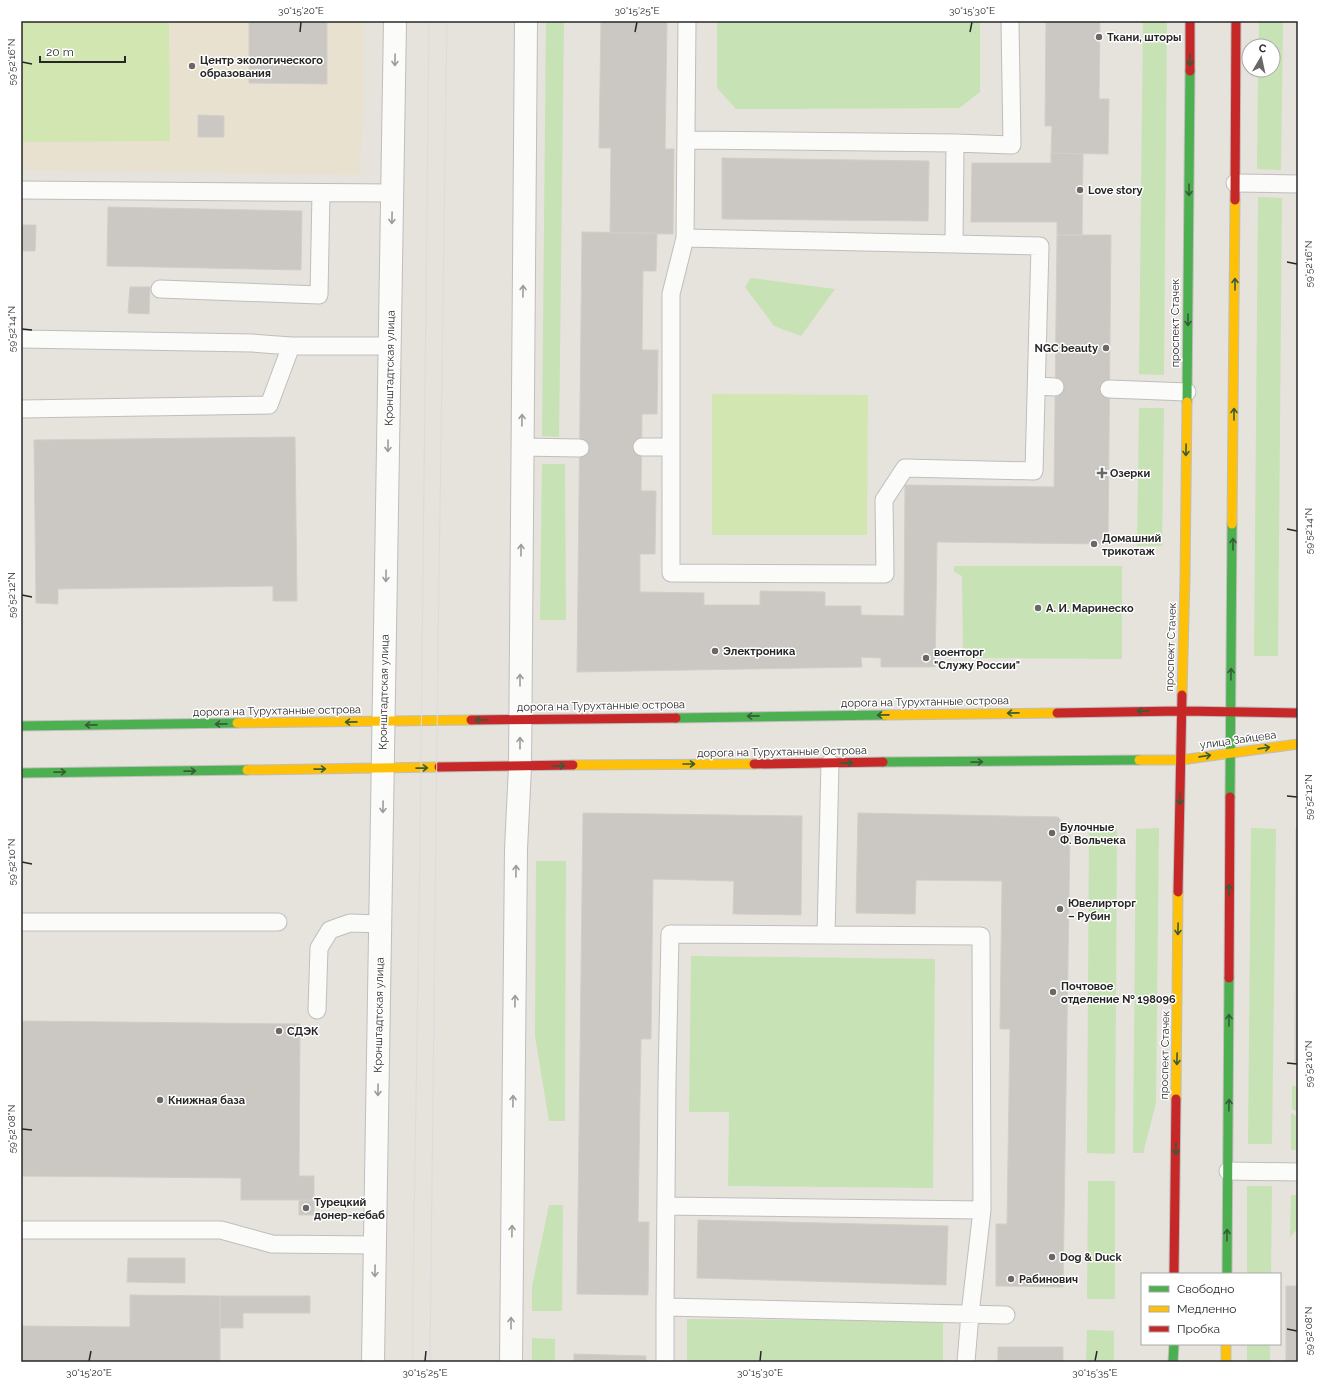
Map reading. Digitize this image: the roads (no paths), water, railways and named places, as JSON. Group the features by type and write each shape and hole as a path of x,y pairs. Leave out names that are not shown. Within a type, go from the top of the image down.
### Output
{"street":[{"name":"Кронштадтская улица","path":"373,1362 395,21"},
{"path":"511,1362 516,848 520,766 521,447 526,21"},
{"name":"проспект Стачек","path":"1174,1273 1180,760 1185,578 1190,21"},
{"path":"1227,1273 1236,21"},
{"name":"улица Зайцева","path":"1182,711 1298,713"},
{"name":"дорога на Турухтанные острова","path":"21,726 1182,711"},
{"name":"улица Зайцева","path":"1180,760 1298,744"},
{"name":"дорога на Турухтанные Острова","path":"383,768 1180,760"},
{"path":"21,773 383,768"},
{"path":"1174,1345 1174,1362"},
{"path":"1226,1345 1226,1362"}],"lane":[{"path":"685,238 1040,246 1034,471 905,468 884,500 885,574 671,572 671,294 685,238 687,21"},
{"path":"686,140 1012,144 1010,21"},
{"path":"954,244 955,143"},
{"path":"1235,183 1298,184"},
{"path":"21,190 393,193"},
{"path":"160,289 319,295 321,193"},
{"path":"21,339 244,343 290,346 390,346"},
{"path":"21,409 269,405 290,346"},
{"path":"1036,386 1055,387"},
{"path":"1109,389 1187,392"},
{"path":"521,447 580,448"},
{"path":"642,447 671,447"},
{"path":"826,935 830,763"},
{"path":"21,922 278,922"},
{"path":"317,1010 318,948 330,930 350,923 381,924"},
{"path":"665,1362 670,934 981,936 982,1210 966,1362"},
{"path":"1228,1171 1298,1172"},
{"path":"666,1206 982,1210"},
{"path":"21,1230 221,1230 272,1244 375,1245"},
{"path":"665,1308 1006,1315"}],"tram line":[{"path":"413,1362 429,21"},
{"path":"430,1362 447,21"}],"place":[{"name":"Ткани, шторы","path":"1099,37"},
{"name":"Центр экологического образования","path":"192,66"},
{"name":"Love story","path":"1080,190"},
{"name":"NGC beauty","path":"1106,348"},
{"name":"Озерки","path":"1102,473"},
{"name":"Домашний трикотаж","path":"1094,544"},
{"name":"А. И. Маринеско","path":"1038,608"},
{"name":"Электроника","path":"715,651"},
{"name":"военторг \"Служу России\"","path":"926,658"},
{"name":"Булочные Ф. Вольчека","path":"1052,833"},
{"name":"Ювелирторг – Рубин","path":"1060,909"},
{"name":"Почтовое отделение № 198096","path":"1053,992"},
{"name":"СДЭК","path":"279,1031"},
{"name":"Книжная база","path":"160,1100"},
{"name":"Турецкий донер-кебаб","path":"306,1208"},
{"name":"Dog & Duck","path":"1052,1257"},
{"name":"Рабинович","path":"1011,1279"}]}
